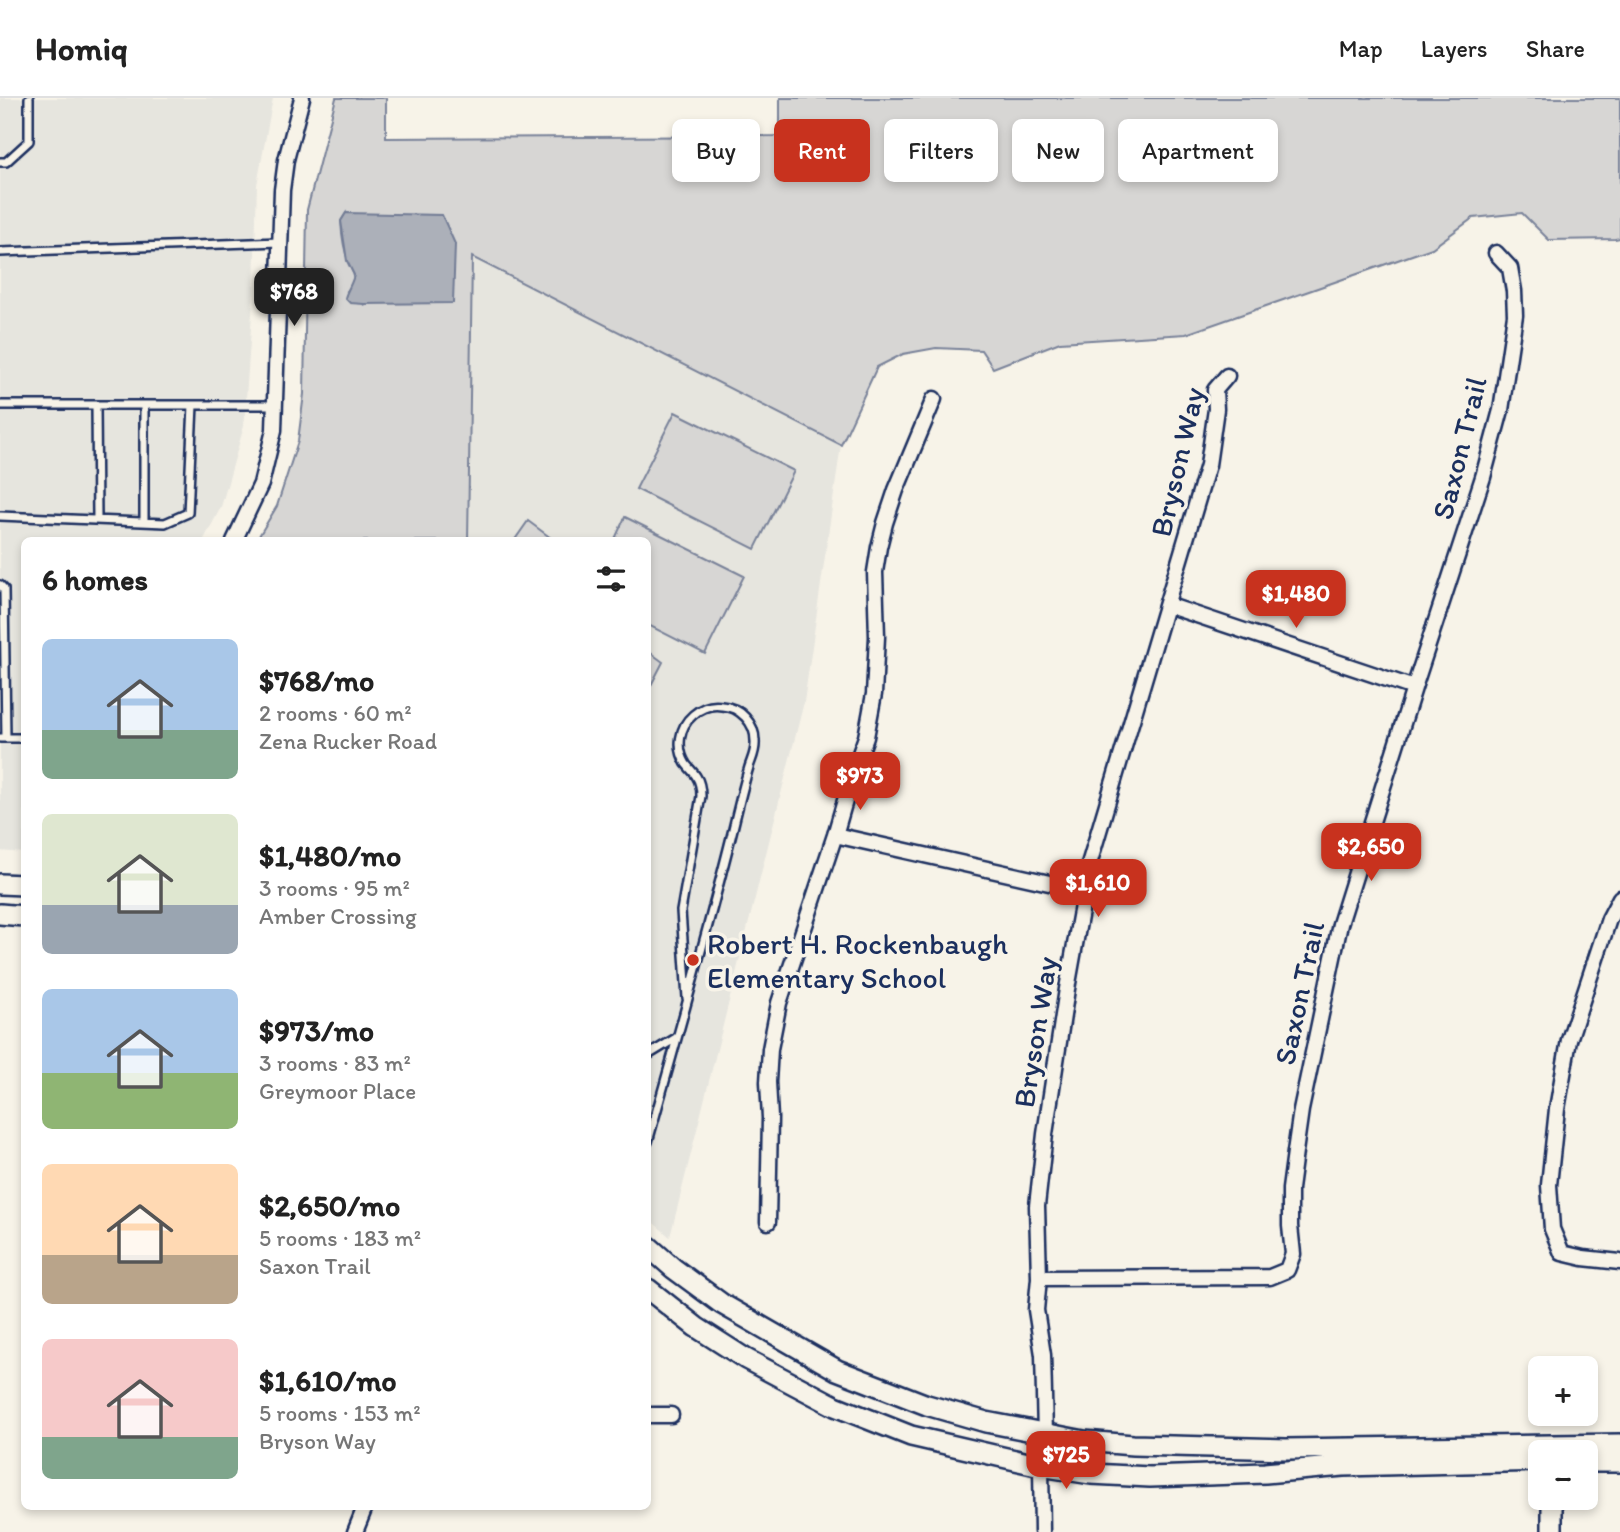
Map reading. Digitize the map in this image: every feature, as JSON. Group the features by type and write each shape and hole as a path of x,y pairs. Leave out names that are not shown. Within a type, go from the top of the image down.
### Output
{"street":[{"path":"236,537 261,484 274,430 282,190 286,160 302,98"},
{"name":"Saxon Trail","path":"1039,1278 1270,1277 1287,1270 1293,1254 1290,1189 1301,1110 1340,924 1483,477 1501,410 1515,315 1510,268 1496,253"},
{"name":"Bryson Way","path":"1042,1532 1041,1466 1045,1434 1043,1355 1036,1310 1039,1278 1037,1206 1067,989 1090,861 1208,465 1216,409 1215,390 1227,376"},
{"path":"768,1222 768,1082 770,1049 779,1003 866,737 874,694 877,637 875,572 879,547 897,490 934,399"},
{"path":"1167,605 1414,688"},
{"path":"835,835 1085,891"},
{"path":"0,884 21,885"},
{"path":"1620,898 1609,919 1569,1040 1557,1109 1549,1185 1552,1229 1562,1253 1620,1262"},
{"path":"0,914 21,916"},
{"path":"651,1249 722,1304 837,1370 927,1405 986,1422 1084,1441 1133,1445 1286,1448 1381,1456 1528,1453"},
{"path":"651,1291 696,1327 746,1359 835,1406 911,1436 1041,1466 1091,1474 1150,1477 1343,1466 1381,1456"},
{"path":"651,1415 671,1415"},
{"path":"1598,1447 1620,1444"},
{"path":"1598,1462 1620,1462"},
{"path":"355,1532 364,1510"},
{"path":"1552,1510 1552,1532"}],"lane":[{"path":"0,162 6,162 29,141 29,98"},
{"path":"0,252 279,242"},
{"path":"0,405 275,405"},
{"path":"96,405 97,520"},
{"path":"144,405 144,522"},
{"path":"0,516 165,523 188,513 193,405"},
{"path":"0,585 4,589 3,738 21,738"},
{"path":"651,1118 676,1038 755,751 752,727 736,709 724,706 712,705 690,717 683,727 680,740 681,753 695,774 701,796 681,911 687,998"},
{"path":"651,1053 676,1038"}],"shaded area":[{"path":"0,98 273,98 257,185 254,285 244,426 221,507 205,537 21,537 21,853 0,851"},
{"path":"336,98 386,98 386,138 672,137 672,182 760,182 760,136 774,136 774,182 870,182 870,119 780,119 780,98 1620,98 1620,238 1549,240 1522,213 1473,218 1432,248 1186,334 1060,342 993,368 981,350 936,348 903,354 877,367 841,445 472,257 468,537 258,537 277,506 298,441 304,394 307,210","holes":["346,213 364,304 347,291 352,285 354,275 342,235 341,221"]},
{"path":"346,213 442,215 455,244 453,303 350,303 345,298 354,275 347,261 341,221"},
{"name":"Robert H. Rockenbaugh Elementary School","path":"471,257 841,445 804,702 670,1237 651,1221 651,537 468,537"},
{"path":"675,412 794,471 755,549 636,489"},
{"path":"625,517 744,576 705,654 651,627 651,537 616,537"},
{"path":"528,521 550,537 517,537"},
{"path":"651,653 663,662 651,685"}],"place":[{"name":"Robert H. Rockenbaugh Elementary School","path":"693,960"}]}
